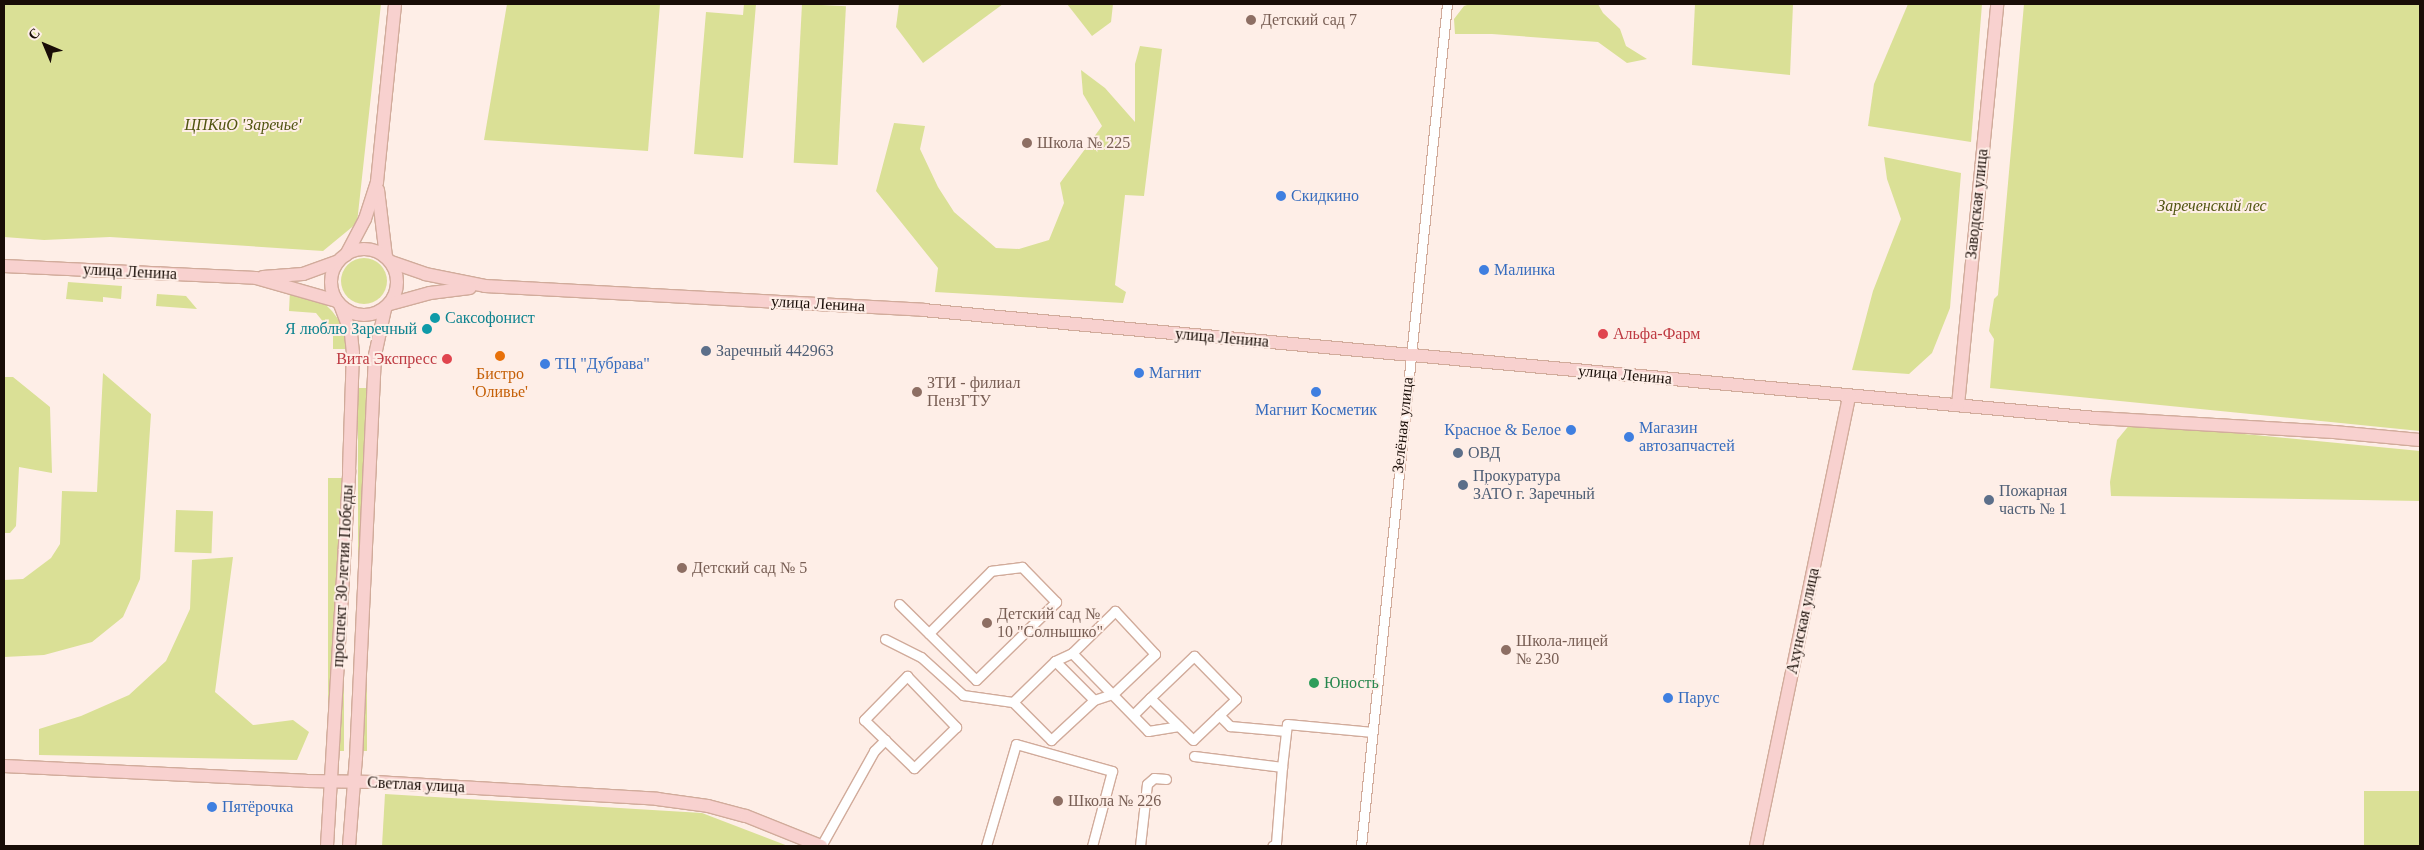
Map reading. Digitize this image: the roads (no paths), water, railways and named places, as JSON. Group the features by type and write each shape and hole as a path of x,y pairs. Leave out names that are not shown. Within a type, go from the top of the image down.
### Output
{"main road":[{"path":"377,182 388,259 396,272 398,283 396,294 388,306 375,314 363,316 351,313 339,304 332,292 331,281 333,270 365,218 377,182 395,4"},
{"name":"Заводская улица","path":"1958,405 1997,4"},
{"path":"342,258 366,249 388,259"},
{"name":"улица Ленина","path":"4,266 256,278 303,274 342,258"},
{"name":"улица Ленина","path":"388,259 425,274 484,286 904,309 2098,418 2334,432 2420,440"},
{"name":"улица Ленина","path":"256,278 339,304"},
{"name":"улица Ленина","path":"388,306 430,293 484,286"},
{"name":"проспект 30-летия Победы","path":"327,846 349,472 353,353 351,333 339,304"},
{"name":"проспект 30-летия Победы","path":"349,846 354,782 375,354 388,306"},
{"name":"Ахунская улица","path":"1756,846 1849,395"},
{"name":"Светлая улица","path":"4,766 354,782 657,799 708,806 746,816 821,846"}],"street":[{"name":"Зелёная улица","path":"1362,846 1410,355 1447,4"},
{"path":"899,604 976,680 1056,602 1022,567 991,572 929,633"},
{"path":"885,638 921,657 963,695 1013,702 1051,740 1094,700 1113,694 1155,654 1115,611 1072,653 1055,661 1013,702"},
{"path":"1072,653 1148,731 1179,726"},
{"path":"1133,715 1150,698 1194,656 1236,699 1193,740 1150,698"},
{"path":"1055,661 1094,700"},
{"path":"907,676 956,727 914,768 885,740 864,720 907,676"},
{"path":"1219,715 1230,726 1286,731"},
{"path":"1272,846 1276,844 1287,724 1373,732"},
{"path":"821,846 874,751 885,740"},
{"path":"986,846 1016,744 1112,771 1092,846"},
{"path":"1194,756 1282,766"},
{"path":"1140,846 1147,784 1154,778 1166,780"}],"place":[{"name":"Детский сад 7","path":"1251,20"},
{"name":"Школа № 225","path":"1027,143"},
{"name":"Скидкино","path":"1281,196"},
{"name":"Малинка","path":"1484,270"},
{"name":"Саксофонист","path":"435,318"},
{"name":"Я люблю Заречный","path":"427,329"},
{"name":"Альфа-Фарм","path":"1603,334"},
{"name":"Заречный 442963","path":"706,351"},
{"name":"Бистро 'Оливье'","path":"500,356"},
{"name":"Вита Экспресс","path":"447,359"},
{"name":"ТЦ \"Дубрава\"","path":"545,364"},
{"name":"Магнит","path":"1139,373"},
{"name":"ЗТИ - филиал ПензГТУ","path":"917,392"},
{"name":"Магнит Косметик","path":"1316,392"},
{"name":"Красное & Белое","path":"1571,430"},
{"name":"Магазин автозапчастей","path":"1629,437"},
{"name":"ОВД","path":"1458,453"},
{"name":"Прокуратура ЗАТО г. Заречный","path":"1463,485"},
{"name":"Пожарная часть № 1","path":"1989,500"},
{"name":"Детский сад № 5","path":"682,568"},
{"name":"Детский сад № 10 \"Солнышко\"","path":"987,623"},
{"name":"Школа-лицей № 230","path":"1506,650"},
{"name":"Юность","path":"1314,683"},
{"name":"Парус","path":"1668,698"},
{"name":"Школа № 226","path":"1058,801"},
{"name":"Пятёрочка","path":"212,807"}],"park label":[{"name":"ЦПКиО 'Заречье'","path":"243,125"},
{"name":"Зареченский лес","path":"2212,206"}]}
